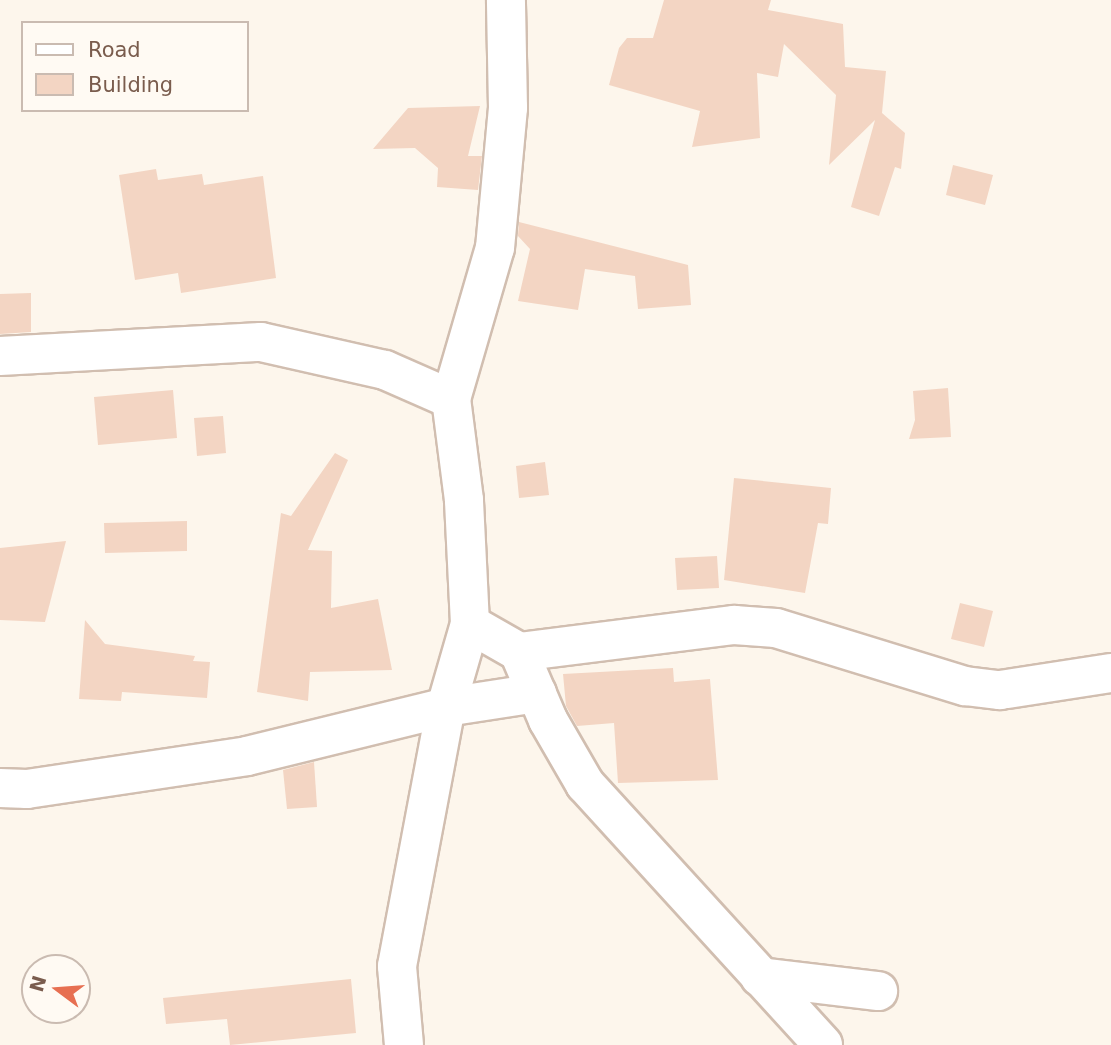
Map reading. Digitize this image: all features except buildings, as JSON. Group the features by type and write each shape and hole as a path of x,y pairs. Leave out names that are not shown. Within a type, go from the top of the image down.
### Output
{"street":[{"path":"404,1045 397,966 446,708 470,624 464,500 451,399 495,248 508,108 506,0"},
{"path":"0,356 261,342 385,370 451,399"},
{"path":"470,624 519,652 537,693 585,784 822,1045"},
{"path":"519,652 734,625 776,628 965,686 1000,690 1111,673"},
{"path":"0,788 27,789 247,756 446,708 537,693"},
{"path":"760,977 878,991"}]}
